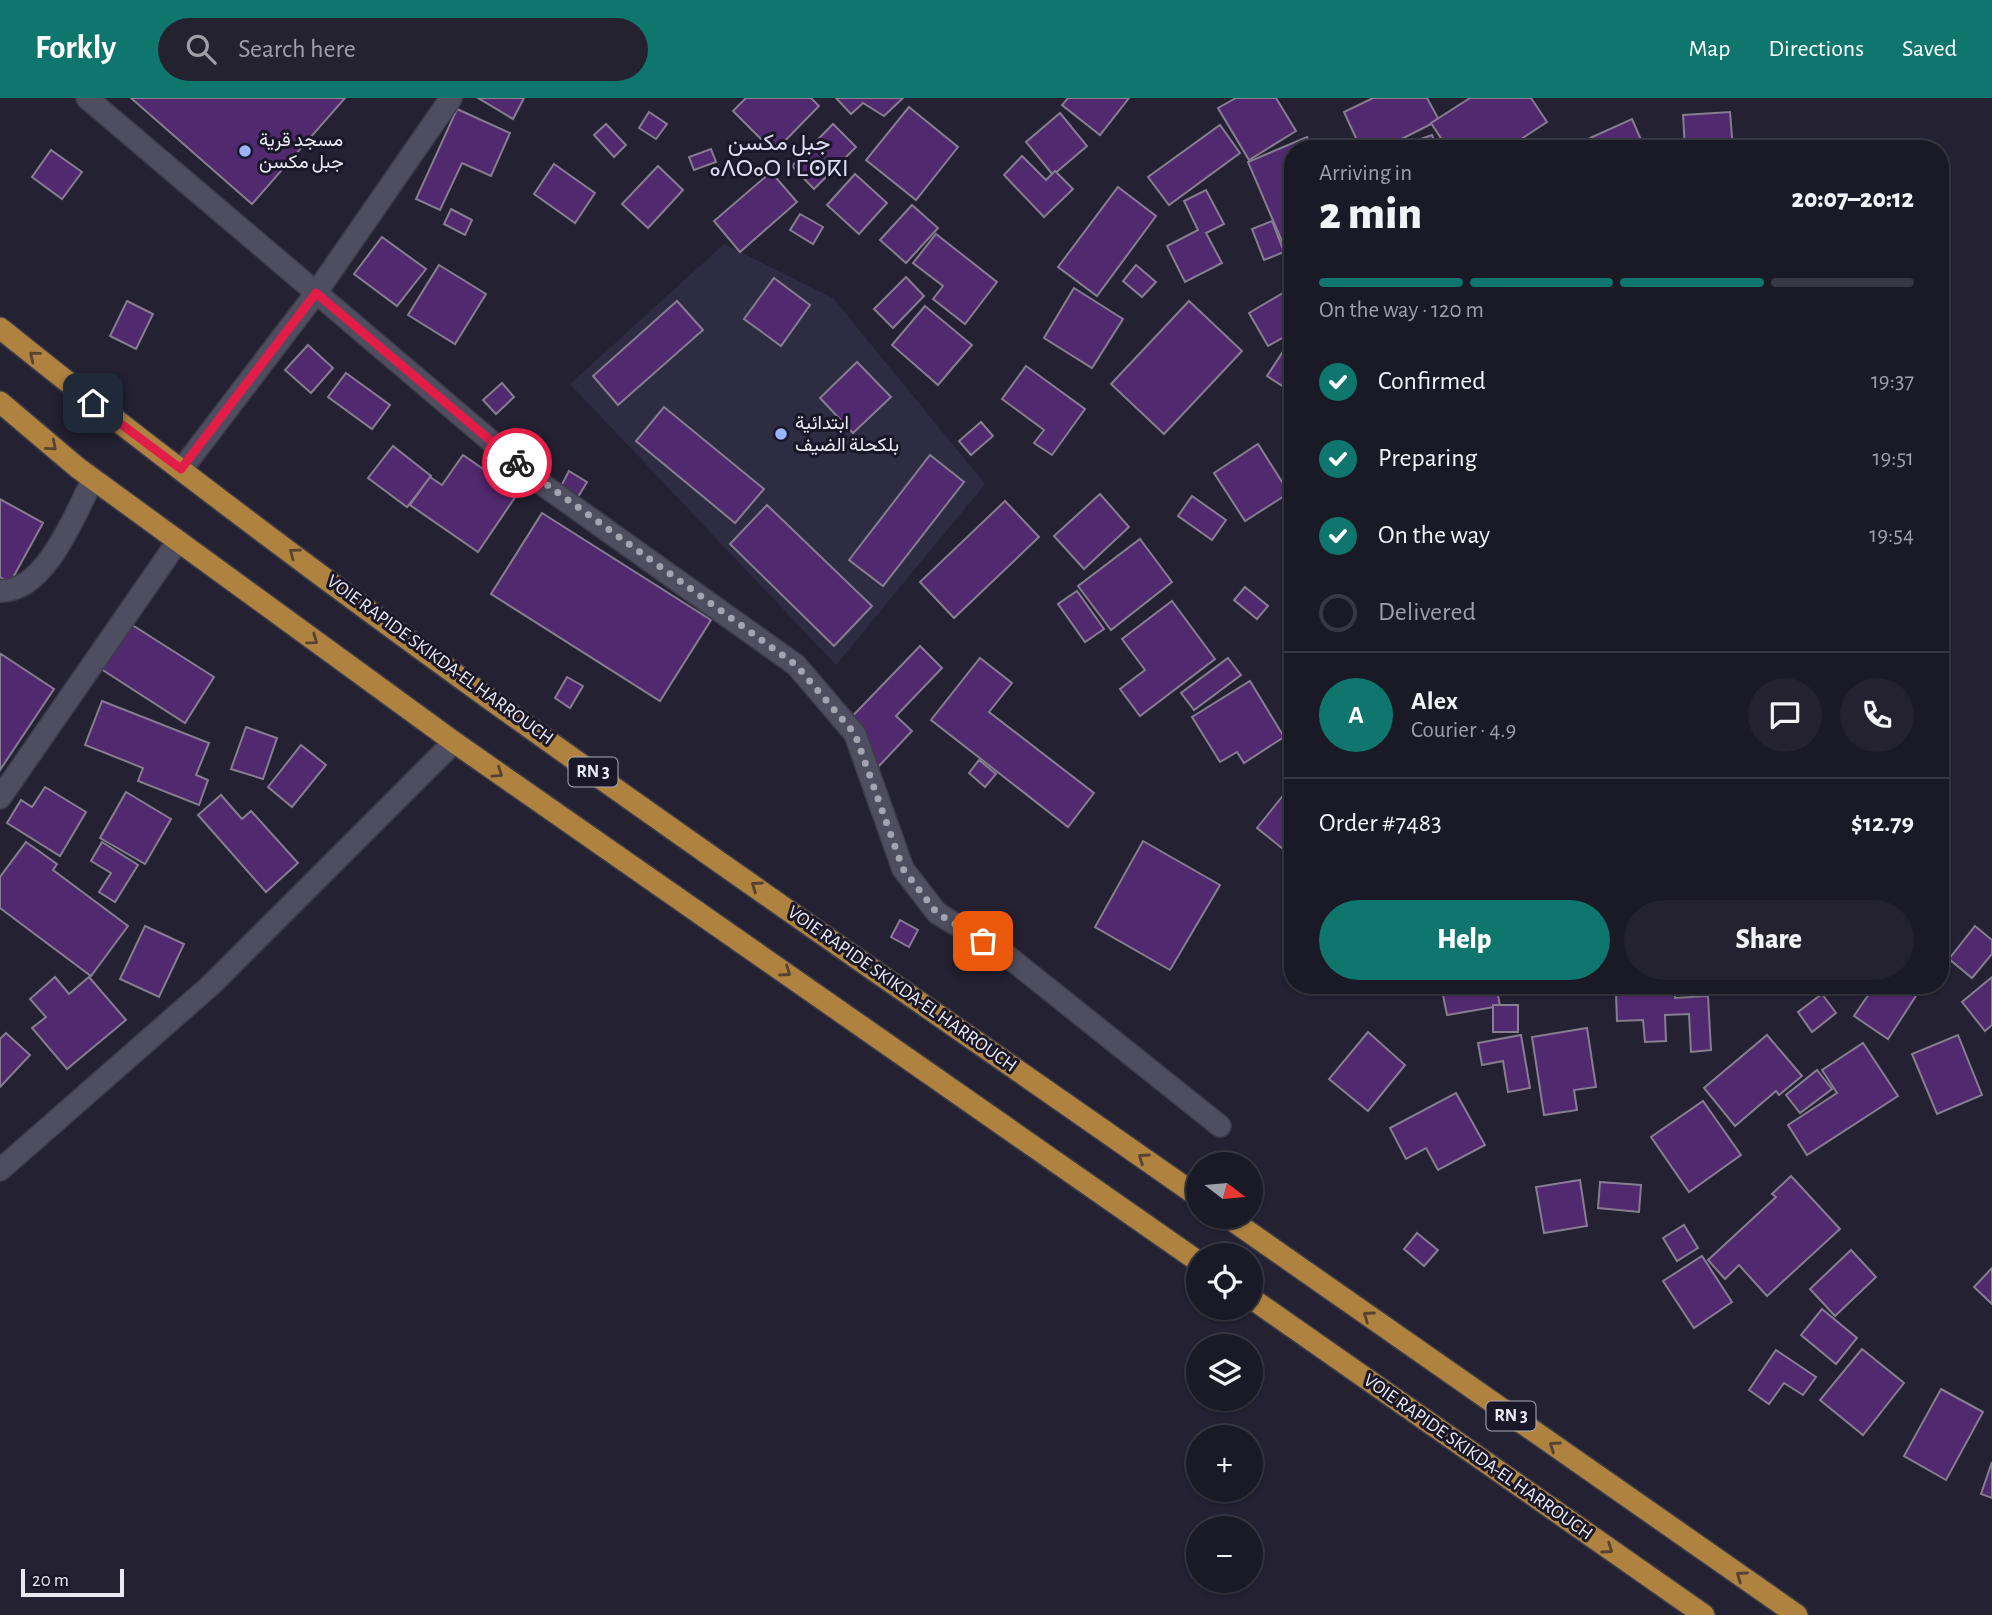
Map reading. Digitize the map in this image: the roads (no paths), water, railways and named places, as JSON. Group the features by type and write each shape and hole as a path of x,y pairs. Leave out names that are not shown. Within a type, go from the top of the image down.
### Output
{"highway":[{"name":"VOIE RAPIDE SKIKDA-EL HARROUCH","path":"0,328 181,469 495,703 1186,1188"},
{"name":"RN 3","path":"0,402 93,479 454,743 1186,1253"},
{"name":"RN 3","path":"1245,1229 1797,1615"},
{"name":"VOIE RAPIDE SKIKDA-EL HARROUCH","path":"1263,1306 1704,1615"}],"street":[{"path":"87,98 539,482 796,665 855,734 903,869 937,913 1006,955 1220,1126"},
{"path":"181,469 316,293 451,98"},
{"path":"0,591 29,584 54,554 93,479"},
{"path":"0,798 177,541"},
{"path":"0,1170 211,985 454,743"}],"place":[{"name":"مسجد قرية جبل مكسن","path":"245,151"},
{"name":"ابتدائية بلكحلة الضيف","path":"781,434"}],"district":[{"name":"جبل مكسن ⴰⴷⵔⴰⵔ ⵏ ⵎⵙⴽⵏ","path":"779,156"}]}
